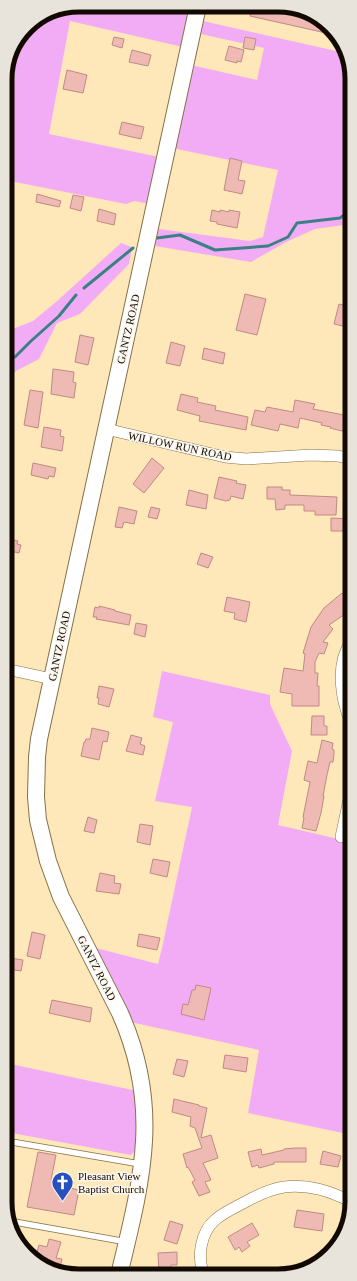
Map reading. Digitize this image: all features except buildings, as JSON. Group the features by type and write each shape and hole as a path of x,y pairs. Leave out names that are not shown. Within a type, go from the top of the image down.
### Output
{"main road":[{"name":"GANTZ ROAD","path":"120,1269 135,1207 143,1164 145,1121 139,1065 128,1031 120,1013 61,897 48,861 38,820 36,797 37,757 52,679 197,12"}],"street":[{"name":"WILLOW RUN ROAD","path":"106,429 225,457 246,459 311,455 345,458"},
{"path":"345,655 341,686 345,709"},
{"path":"12,670 52,679"},
{"path":"341,837 345,818"},
{"path":"202,1269 200,1257 202,1242 215,1220 231,1209 260,1194 282,1187 298,1186 317,1188 345,1198"}],"lane":[{"path":"12,1142 143,1164"},
{"path":"15,1222 127,1242"}],"shaded area":[{"path":"192,12 183,47 70,21 49,134 159,157 150,204 134,201 126,204 12,181 12,74 14,61 26,38 35,29 45,21 66,13"},
{"path":"203,21 339,52 344,66 345,79 345,225 315,229 286,242 251,262 155,246 159,229 250,241 263,237 278,170 172,148 191,65 257,80 264,48 201,34"},
{"path":"121,243 132,247 129,264 80,314 57,323 39,359 16,371 12,376 12,329 33,321"},
{"path":"162,671 270,695 270,704 292,751 278,825 345,841 345,1134 248,1113 259,1050 130,1022 92,947 158,964 192,807 155,801 173,722 153,717"},
{"path":"12,1064 137,1091 137,1149 131,1155 12,1133"}],"waterway":[{"path":"157,238 180,235 215,250 268,246 288,237 297,223 340,218 345,214"},
{"path":"84,288 133,248"},
{"path":"12,357 15,357 59,316 76,295"}],"place":[{"name":"Pleasant View Baptist Church","path":"62,1202"}]}
